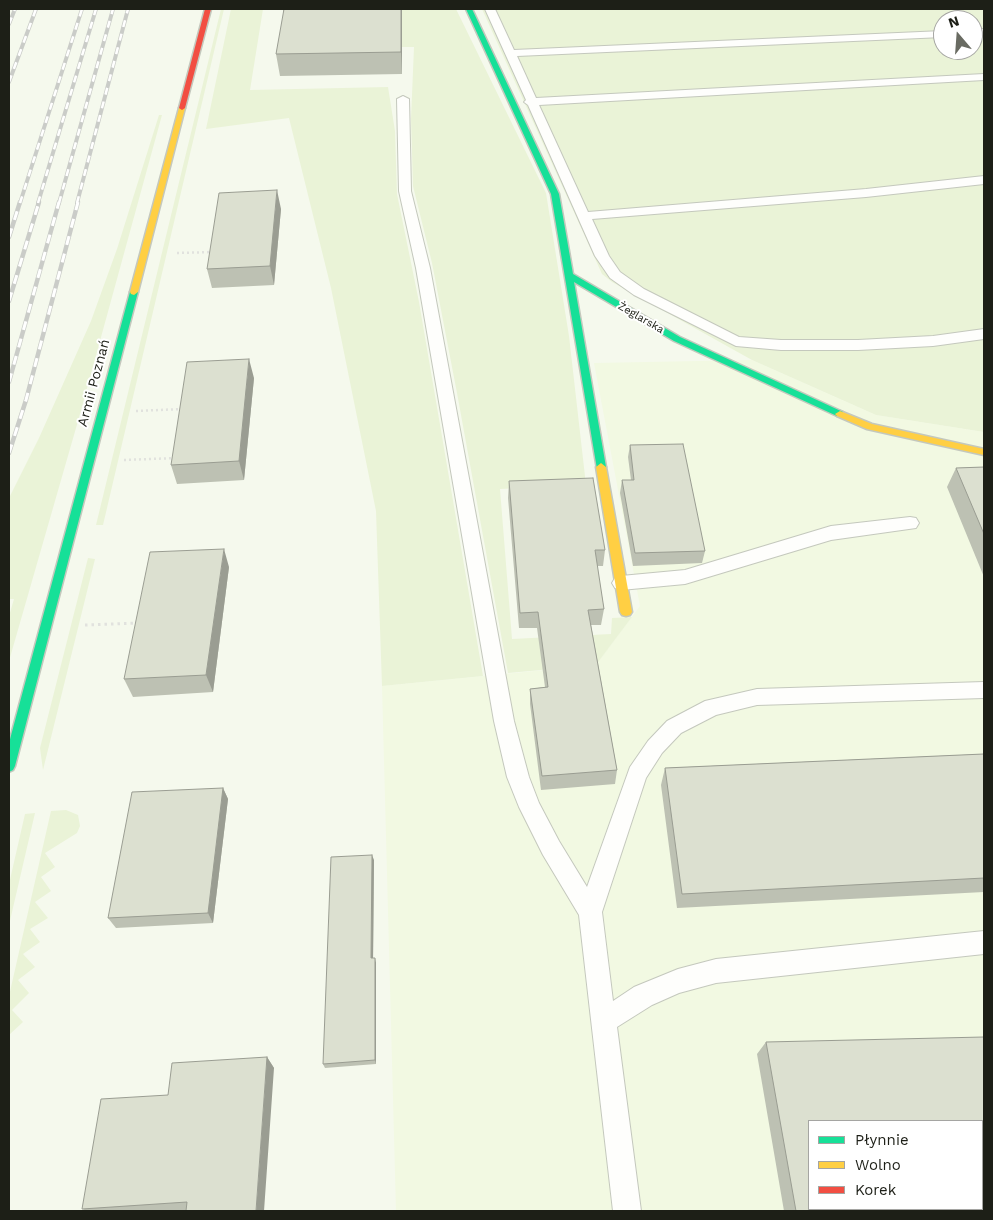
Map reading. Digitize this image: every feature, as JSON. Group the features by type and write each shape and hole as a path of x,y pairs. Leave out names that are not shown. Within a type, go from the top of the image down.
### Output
{"street":[{"name":"Armii Poznań","path":"9,766 208,9"},
{"path":"469,9 551,184 557,204 626,612"},
{"name":"Żeglarska","path":"569,275 677,338 796,395 870,427 984,452"}],"lane":[{"path":"490,9 530,102 602,256 614,275 639,292 736,341 781,345 858,345 933,341 984,334"},
{"path":"509,53 933,35"},
{"path":"530,102 984,77"},
{"path":"403,98 405,190 423,268 504,722 518,777 530,807 551,848 590,912 605,1020 627,1211"},
{"path":"584,216 866,193 984,180"},
{"path":"621,583 684,577 831,533 910,523"},
{"path":"590,912 637,774 654,747 674,727 712,707 757,697 984,690"},
{"path":"605,1020 643,996 678,981 716,971 984,943"}],"path":[{"path":"171,253 214,252"},
{"path":"136,411 185,409"},
{"path":"124,460 176,458"},
{"path":"85,625 144,623"}],"shaded area":[{"path":"221,9 224,9 103,525 96,525"},
{"path":"231,9 263,9 250,90 388,87 395,131 397,194 419,302 483,676 382,686 376,511 331,288 289,118 206,129"},
{"path":"402,9 456,9 546,193 569,336 586,485 500,489 512,639 611,634 612,618 632,617 596,665 508,673 432,263 413,186 411,119 414,47 401,47"},
{"path":"482,9 984,9 984,432 876,415 752,360 612,282 602,274"},
{"path":"159,115 162,115 78,421 9,661 9,616 14,599 9,599 9,498 39,438 91,321 117,249"},
{"path":"752,360 876,415 984,432 984,1211 396,1211 382,686 596,665 640,606 594,363"},
{"path":"88,558 95,559 43,770 40,748"},
{"path":"66,810 78,815 80,826 77,833 45,853 55,867 41,877 51,891 35,902 48,918 30,929 40,942 23,954 35,967 18,980 29,993 12,1010 23,1022 9,1035 9,996 51,811"},
{"path":"35,813 9,925 9,884 25,814"}],"building":[{"path":"284,9 401,9 401,52 276,54"},
{"path":"277,190 270,266 207,269 219,193"},
{"path":"249,359 239,461 171,465 187,362"},
{"path":"683,444 705,551 635,553 622,480 634,480 630,445"},
{"path":"984,467 984,534 956,468"},
{"path":"593,478 605,550 595,550 604,609 588,610 617,770 542,776 530,689 548,687 538,612 520,613 509,481"},
{"path":"224,549 206,675 124,679 150,552"},
{"path":"984,754 984,878 682,894 665,768"},
{"path":"223,788 208,913 108,918 132,792"},
{"path":"372,855 371,958 375,958 375,1060 323,1064 331,857"},
{"path":"984,1037 984,1211 796,1211 766,1042"},
{"path":"267,1057 256,1211 186,1211 187,1202 82,1209 101,1099 168,1095 172,1063"}],"railway":[{"path":"9,24 15,9"},
{"path":"9,82 36,9"},
{"path":"20,203 82,9"},
{"path":"38,203 96,9"},
{"path":"59,203 113,9"},
{"path":"77,203 128,9"},
{"path":"9,237 20,202"},
{"path":"9,301 39,202"},
{"path":"9,382 59,202"},
{"path":"9,453 26,400 78,202"}],"traffic: fast":[{"path":"469,9 555,194 601,467"},
{"path":"569,275 677,339 840,414"},
{"path":"9,766 134,292"}],"traffic: slow":[{"path":"134,292 182,108"},
{"path":"840,414 870,427 984,452"},
{"path":"601,467 626,612"}],"traffic: jam":[{"path":"182,108 208,9"}]}
